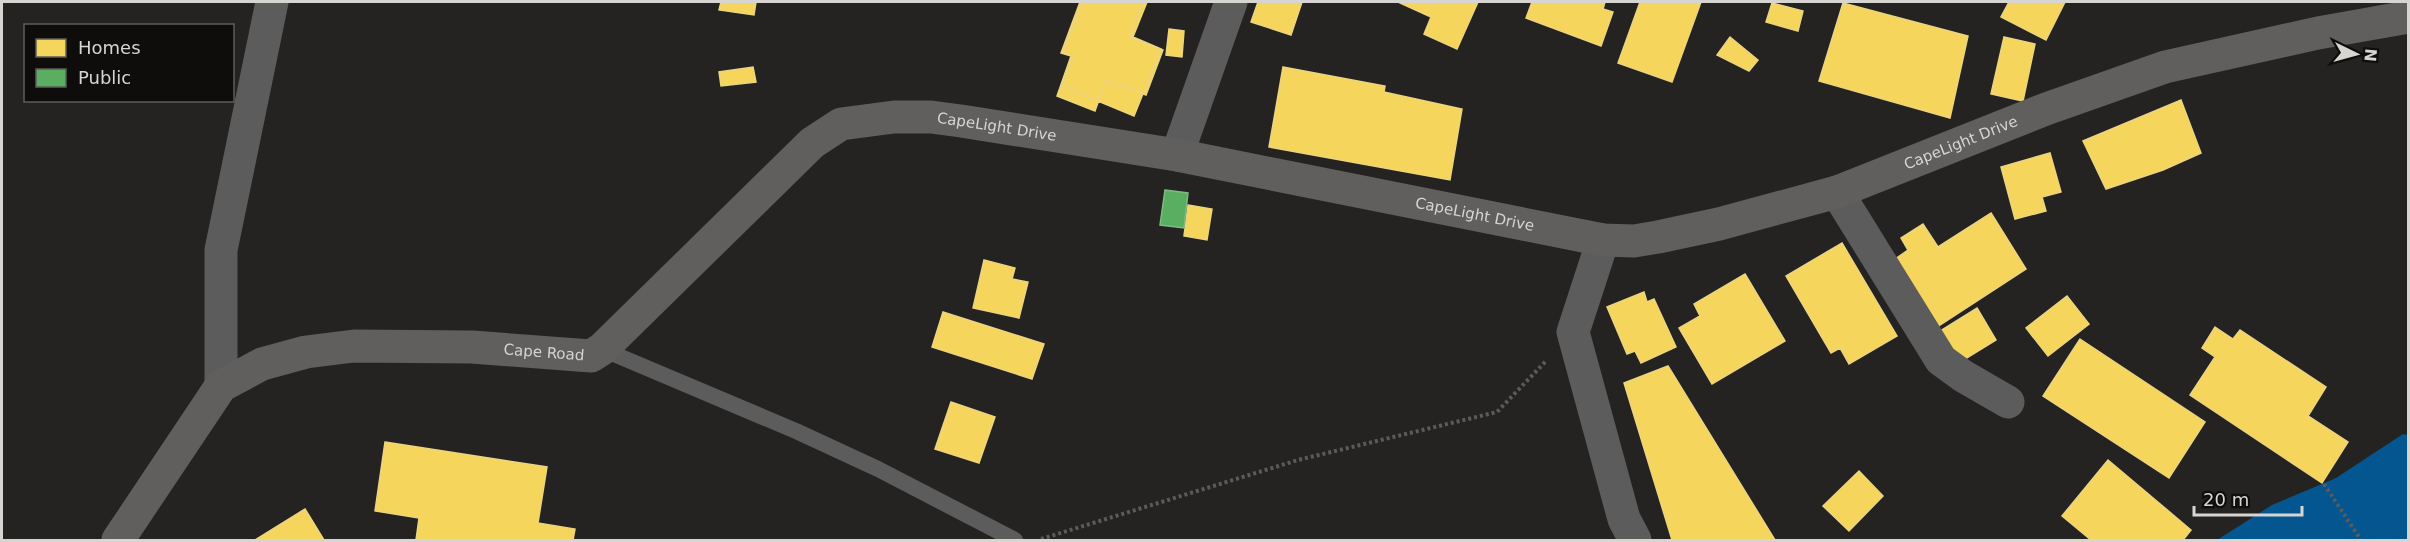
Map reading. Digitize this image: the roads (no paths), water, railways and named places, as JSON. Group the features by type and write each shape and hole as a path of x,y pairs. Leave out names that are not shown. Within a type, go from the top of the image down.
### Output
{"street":[{"path":"222,386 221,250 272,2"},
{"path":"1177,155 1231,2"},
{"name":"CapeLight Drive","path":"602,349 812,143 841,124 894,117 931,117 1177,155 1603,240 1634,241 1719,224 1836,192 2046,109 2165,67 2318,33 2409,17"},
{"path":"1836,192 1941,360 1963,376 2008,402"},
{"path":"1603,240 1573,332 1624,519 1635,540"},
{"name":"Cape Road","path":"118,540 222,386 262,364 306,352 354,346 472,346 585,356 591,356 602,349"}],"lane":[{"name":"Cape Road","path":"602,349 796,431 878,469 1015,540"}],"water":[{"path":"2403,434 2408,435 2408,540 2217,540 2272,505 2336,478"}]}
